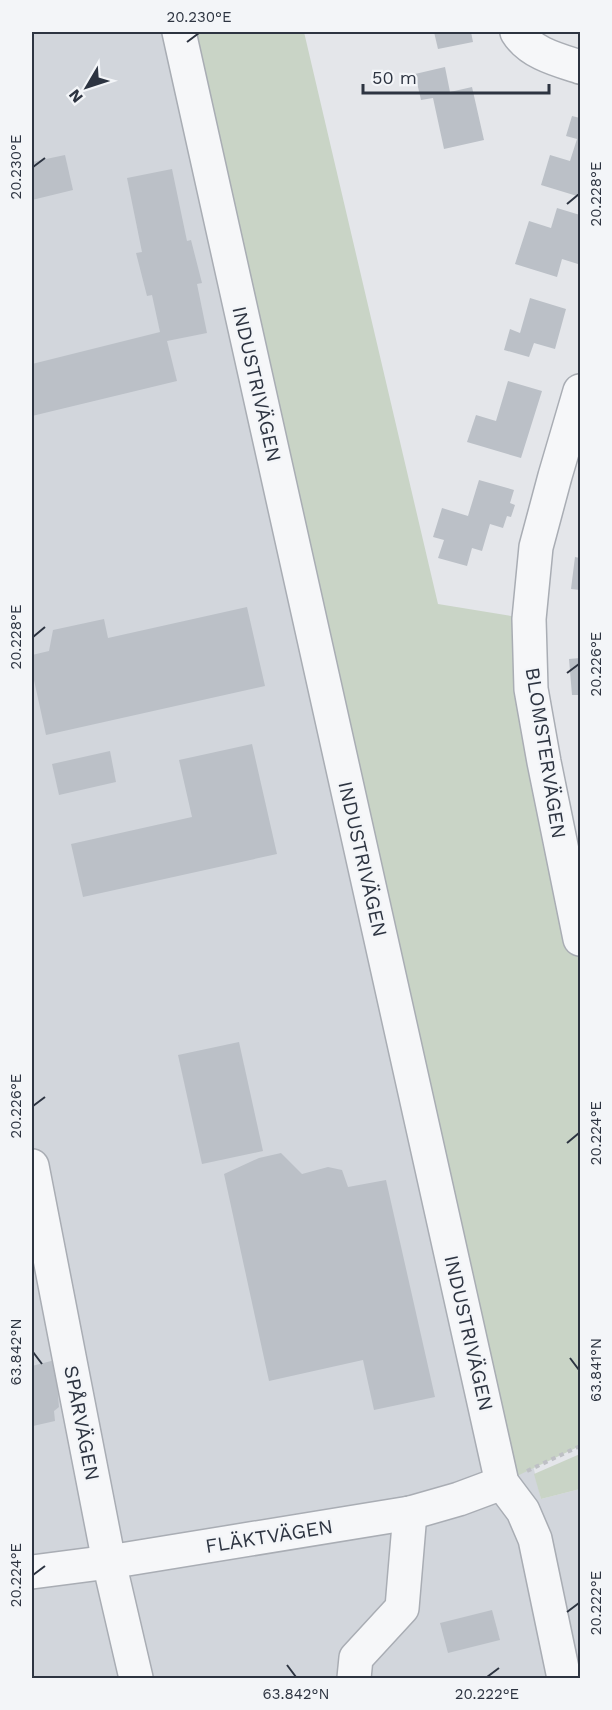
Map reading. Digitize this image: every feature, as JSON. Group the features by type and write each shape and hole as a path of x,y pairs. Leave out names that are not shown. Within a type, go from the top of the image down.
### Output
{"street":[{"name":"INDUSTRIVÄGEN","path":"178,32 502,1483 523,1511 535,1539 564,1678"},
{"path":"517,32 521,38 549,58 580,67"},
{"name":"BLOMSTERVÄGEN","path":"580,392 536,547 529,619 531,689 580,939"},
{"name":"SPÅRVÄGEN","path":"32,1166 110,1562 136,1678"},
{"name":"FLÄKTVÄGEN","path":"32,1572 110,1562 410,1513 502,1483"},
{"path":"354,1678 356,1658 402,1608 410,1513"}],"path":[{"path":"502,1483 580,1446"}],"shaded area":[{"path":"32,32 195,32 541,1499 580,1489 580,1678 32,1678"}],"green space":[{"path":"179,32 304,32 438,604 529,619 580,939 580,1446 502,1483"},
{"path":"580,1454 580,1489 541,1499 534,1474"}],"building":[{"path":"434,32 471,32 473,42 438,49"},
{"path":"445,67 450,92 472,87 484,140 444,149 433,98 421,100 415,74"},
{"path":"572,116 580,118 580,186 577,196 541,185 550,155 570,161 577,139 566,136"},
{"path":"65,155 73,190 32,200 32,162"},
{"path":"172,169 187,241 191,240 202,283 197,284 207,333 167,341 177,381 32,416 32,364 160,332 152,295 147,296 136,253 142,252 127,178"},
{"path":"557,208 580,215 578,264 562,259 557,277 515,264 529,221 551,228"},
{"path":"530,298 566,309 555,349 534,343 529,357 504,350 510,329 520,333"},
{"path":"508,381 542,391 521,458 467,442 476,415 496,421"},
{"path":"479,480 514,490 510,503 515,505 511,517 507,516 503,528 490,524 482,551 472,548 467,566 438,558 444,540 433,537 442,508 468,516"},
{"path":"575,557 580,558 580,590 571,589"},
{"path":"247,607 265,686 46,735 32,671 32,655 49,651 53,630 104,619 108,638"},
{"path":"580,658 580,695 572,695 569,659"},
{"path":"252,744 277,854 83,897 71,844 192,817 179,760"},
{"path":"110,751 116,782 59,795 52,764"},
{"path":"239,1042 263,1151 202,1164 178,1055"},
{"path":"281,1153 302,1174 328,1167 342,1170 348,1187 386,1180 435,1397 374,1410 363,1360 269,1381 224,1174 259,1158"},
{"path":"55,1360 59,1407 54,1411 55,1421 33,1426 32,1366"},
{"path":"492,1610 500,1640 448,1653 440,1623"}]}
